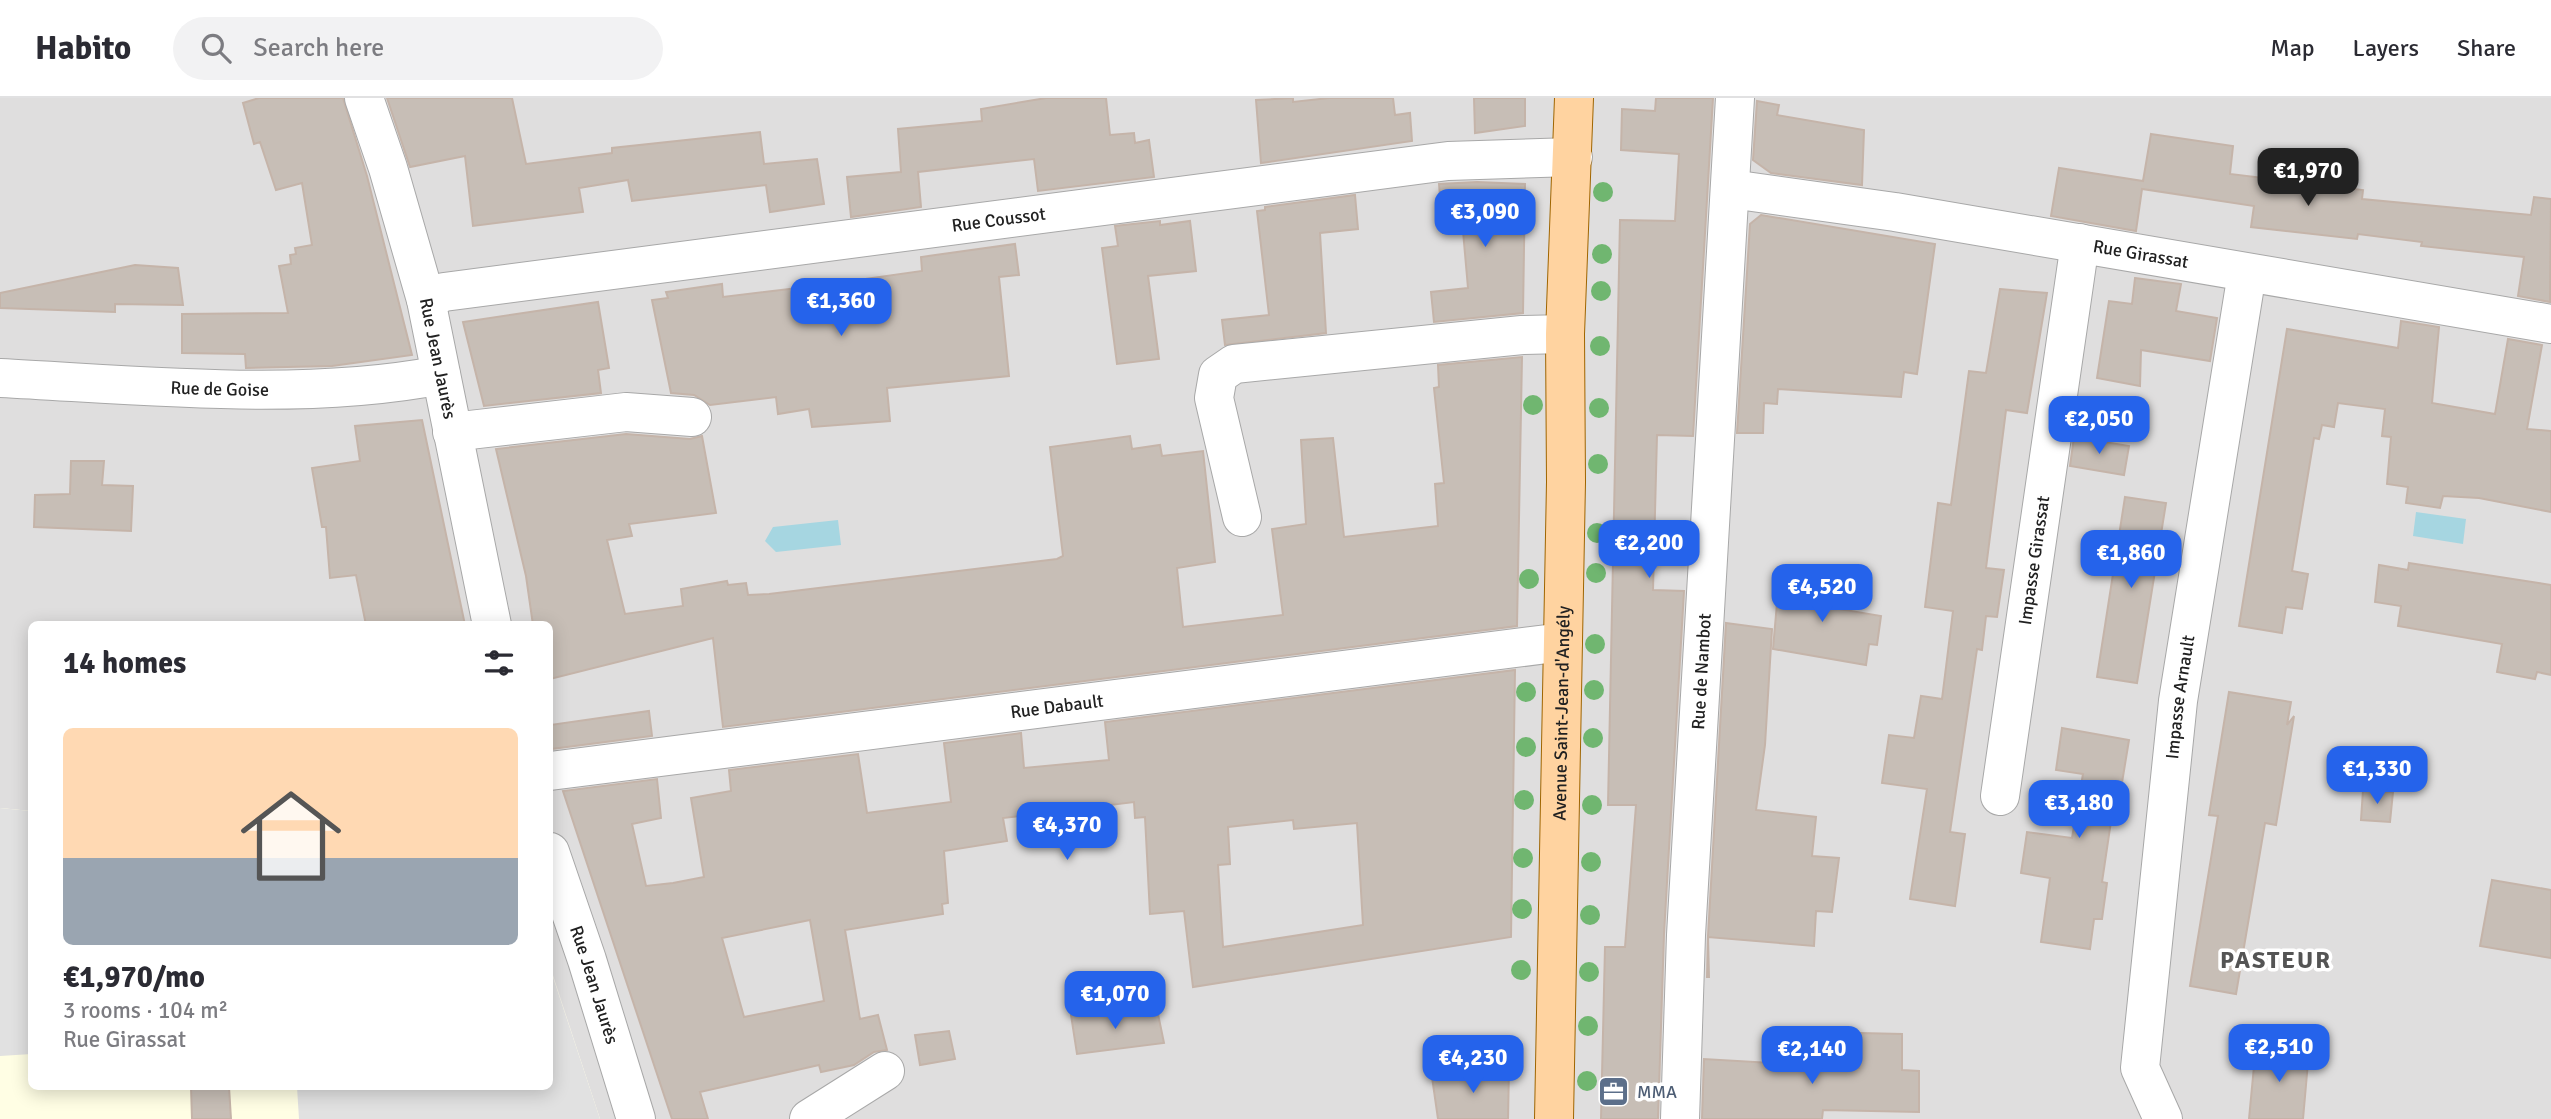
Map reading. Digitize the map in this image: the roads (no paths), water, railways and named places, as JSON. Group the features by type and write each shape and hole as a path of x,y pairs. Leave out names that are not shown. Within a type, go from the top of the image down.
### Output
{"main road":[{"name":"Avenue Saint-Jean-d'Angély","path":"1554,1119 1567,427 1565,334 1574,98"}],"street":[{"name":"Rue Jean Jaurès","path":"364,98 426,300 491,621"},
{"name":"Rue de Nambot","path":"1681,1119 1686,935 1735,98"},
{"name":"Rue Coussot","path":"426,300 444,292 1448,160 1573,157"},
{"name":"Rue Girassat","path":"1731,189 2080,243 2551,324"},
{"name":"Impasse Girassat","path":"2000,796 2080,243"},
{"name":"Impasse Arnault","path":"2163,1119 2140,1068 2178,701 2247,273"},
{"path":"1242,517 1214,398 1218,375 1234,364 1522,335 1565,334"},
{"name":"Rue de Goise","path":"0,379 174,387 336,388 441,376"},
{"path":"452,432 626,412 692,417"},
{"name":"Rue Dabault","path":"553,771 1563,642"},
{"name":"Rue Jean Jaurès","path":"553,861 636,1119"},
{"path":"809,1119 885,1072"}],"water":[{"path":"2416,512 2466,519 2463,544 2413,536"},
{"path":"838,520 841,545 776,552 765,541 773,527"}],"place":[{"name":"MMA","path":"1614,1092"}],"district":[{"name":"PASTEUR","path":"2276,960"}]}
